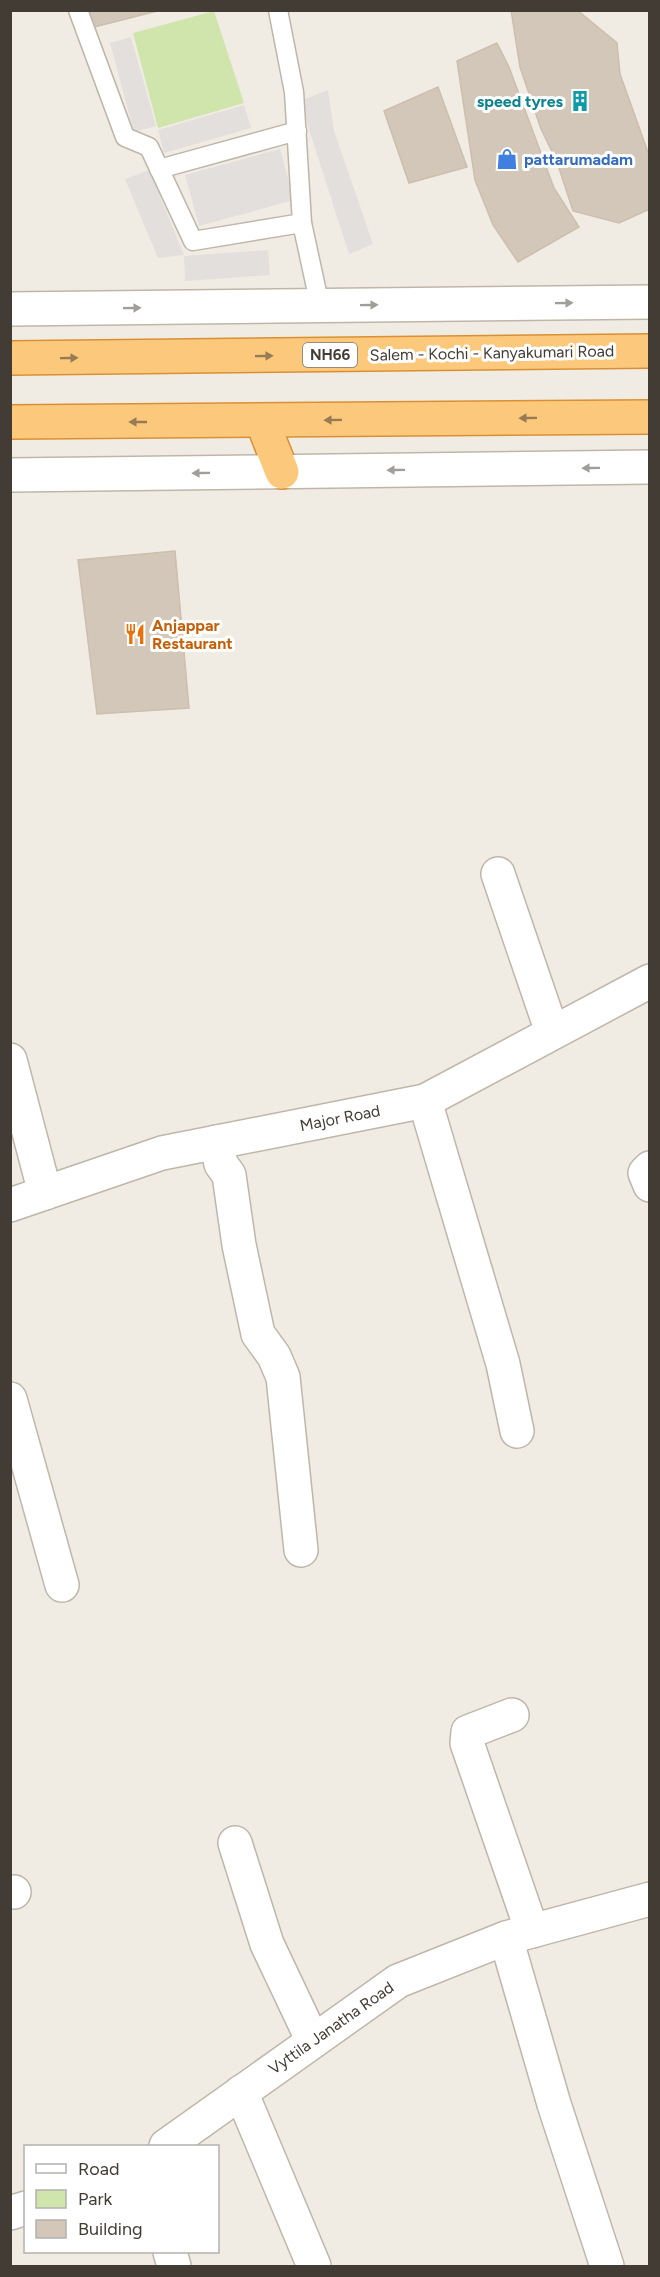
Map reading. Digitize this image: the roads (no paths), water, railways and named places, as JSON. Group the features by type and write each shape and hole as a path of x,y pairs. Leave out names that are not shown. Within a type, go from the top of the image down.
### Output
{"highway":[{"name":"Salem - Kochi - Kanyakumari Road","path":"10,358 650,351"},
{"path":"10,422 650,417"},
{"path":"262,421 282,472"}],"street":[{"path":"10,309 650,302"},
{"path":"10,475 650,467"},
{"path":"498,874 552,1032"},
{"name":"Major Road","path":"10,1205 162,1153 425,1101 650,981"},
{"path":"10,1060 45,1193"},
{"path":"425,1101 503,1364 517,1431"},
{"path":"216,1142 221,1164 229,1175 239,1245 258,1334 274,1356 283,1377 301,1550"},
{"path":"650,1168 645,1173 650,1185"},
{"path":"10,1399 62,1585"},
{"path":"512,1715 468,1732 467,1743 519,1934 554,2104 607,2266"},
{"path":"235,1843 267,1944 313,2041"},
{"name":"Vyttila Janatha Road","path":"166,2145 398,1981 519,1934 650,1899"},
{"path":"241,2092 314,2266"}],"lane":[{"path":"78,10 125,137 149,147 192,241 302,223"},
{"path":"278,10 294,92 302,223 320,306"},
{"path":"159,169 297,131"}],"place":[{"name":"speed tyres","path":"580,101"},
{"name":"pattarumadam","path":"507,159"},
{"name":"Anjappar Restaurant","path":"135,634"}]}
